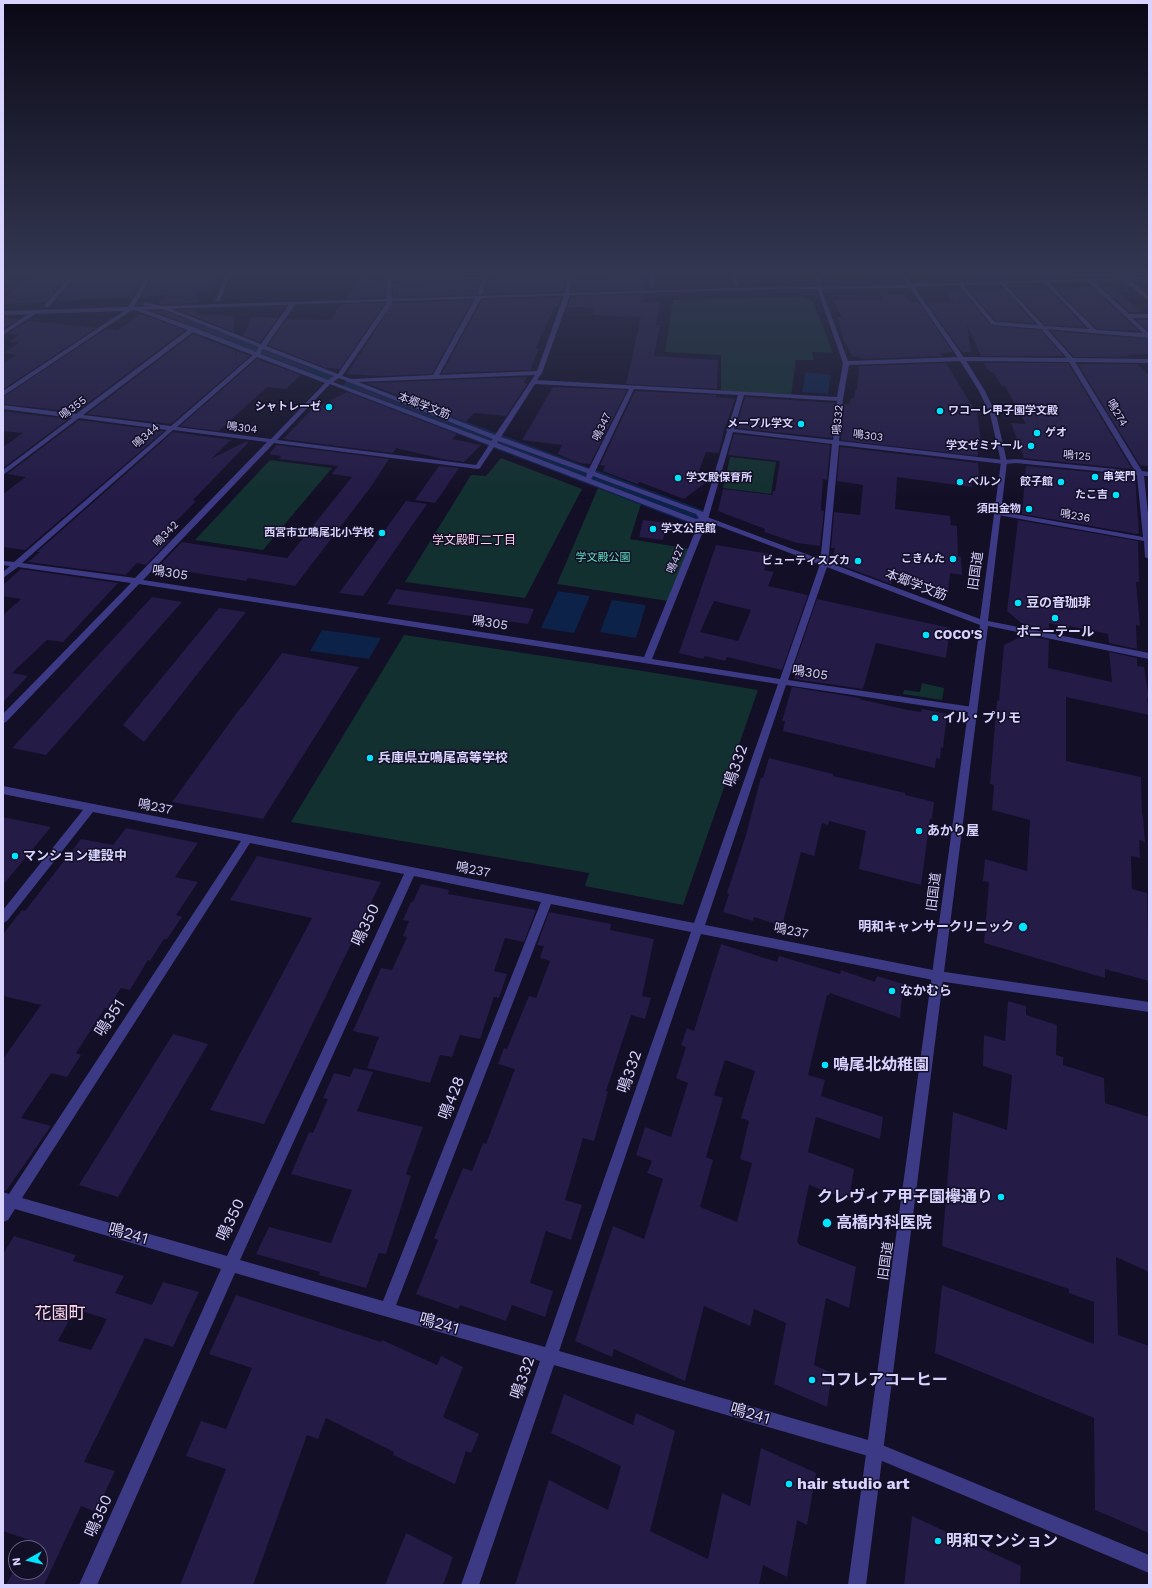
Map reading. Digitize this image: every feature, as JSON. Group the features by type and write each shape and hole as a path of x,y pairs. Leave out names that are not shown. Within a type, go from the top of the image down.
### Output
{"street":[{"path":"3,394 69,350"},
{"name":"鳴355","path":"3,473 166,350"},
{"path":"339,376 357,350"},
{"path":"436,376 450,350"},
{"path":"495,441 534,382 539,373 547,350"},
{"name":"鳴332","path":"470,1585 699,927 782,681 824,564 840,399 846,363 842,350"},
{"name":"旧国道","path":"857,1585 938,976 962,781 973,710 1004,462 997,429 990,406 956,350"},
{"name":"鳴274","path":"1062,350 1071,360 1140,473 1149,557"},
{"name":"本郷学文筋","path":"260,351 350,380 495,441"},
{"name":"本郷学文筋","path":"260,351 330,381 589,476 695,521 704,519 983,623 1149,656"},
{"name":"鳴344","path":"3,576 260,351"},
{"path":"846,363 962,359 1149,361"},
{"path":"350,380 539,373"},
{"name":"鳴342","path":"3,720 271,441 330,381 339,376"},
{"path":"534,382 840,399"},
{"name":"鳴347","path":"589,476 632,388"},
{"name":"鳴427","path":"647,661 704,519 729,430 741,394"},
{"name":"鳴304","path":"3,407 478,467 495,441"},
{"name":"鳴303","path":"729,430 1004,462"},
{"name":"鳴125","path":"1004,462 1016,461 1149,474"},
{"name":"鳴236","path":"998,513 1148,540"},
{"name":"鳴305","path":"3,563 136,581 647,661 973,710"},
{"name":"鳴237","path":"3,790 247,840 699,927 938,976 1149,1007"},
{"path":"3,918 90,808"},
{"name":"鳴351","path":"3,1215 7,1200 247,840"},
{"name":"鳴350","path":"88,1585 230,1264 410,872"},
{"name":"鳴428","path":"387,1309 548,898"},
{"name":"鳴241","path":"7,1200 875,1450 1149,1564"}],"green space":[{"path":"665,350 832,350 833,353 812,352 814,360 796,360 791,396 721,391 721,355 665,352"},
{"path":"730,457 776,462 771,494 723,488"},
{"path":"501,458 582,489 525,598 405,582 471,475 486,476"},
{"path":"270,460 332,468 263,550 195,540"},
{"name":"学文殿公園","path":"598,488 641,504 630,539 690,549 668,601 557,584"},
{"path":"404,635 758,690 683,905 585,886 589,873 291,822"},
{"path":"922,683 944,688 942,700 903,694 904,690 920,692"}],"water":[{"path":"806,372 831,375 828,394 802,392"},
{"path":"558,591 590,596 574,633 541,628"},
{"path":"612,600 646,605 636,638 600,632"},
{"path":"322,630 381,638 369,659 310,651"}],"building":[{"path":"8,350 62,350 3,389 3,363 16,355 3,353"},
{"path":"74,350 158,350 76,412 3,404 3,397"},
{"path":"172,350 235,350 235,357 237,351 250,356 171,424 87,414"},
{"path":"281,350 353,350 340,369 326,368"},
{"path":"362,350 445,350 432,374 380,376 347,374"},
{"path":"455,350 539,350 530,370 442,373"},
{"path":"634,350 655,350 654,356 718,360 717,389 626,384"},
{"path":"849,350 952,350 953,352 940,353 942,356 860,359 860,357 853,357"},
{"path":"961,350 971,350 971,352 962,352"},
{"path":"978,350 1059,350 1064,356 981,356"},
{"path":"1068,350 1149,350 1149,354 1127,355 1130,357 1074,357"},
{"path":"264,351 309,368 306,370 262,353"},
{"path":"257,359 301,375 286,389 267,387 219,431 180,426"},
{"path":"946,363 974,409 977,410 982,449 978,448 978,456 841,440 844,404 849,405 851,398 854,398 855,390 857,390 859,366"},
{"path":"984,363 1068,363 1132,469 1024,458 1011,423 1026,424 1005,386 1002,386 993,372 990,372"},
{"path":"1078,364 1137,364 1149,375 1149,466 1140,465"},
{"path":"527,377 524,383 527,384 506,416 474,413 466,422 366,383"},
{"path":"358,387 461,428 355,389"},
{"path":"553,387 627,390 590,464 579,463 558,454 562,445 522,440"},
{"path":"635,391 717,395 716,397 735,399 724,430 719,453 706,452 696,479 705,483 684,499 640,482 637,484 603,471 605,466 600,465"},
{"path":"347,392 457,434 452,439 481,445 464,462 443,459 396,448 393,453 283,439 311,410"},
{"path":"745,397 835,403 832,438 736,428"},
{"path":"3,411 68,419 3,468 3,447 23,433 3,431"},
{"path":"79,420 164,431 25,550 3,547 3,494 26,477 7,474"},
{"path":"173,432 231,440 211,459 247,441 248,443 193,500 196,501 160,538 170,540 146,565 137,563 126,575 28,562 40,552 37,552"},
{"path":"734,434 830,445 827,480 823,479 821,510 824,511 820,546 797,543 764,532 765,529 718,511 723,489 772,495 773,491 775,491 780,461 728,455"},
{"path":"277,445 389,459 370,488 295,586 248,578 246,581 158,567 182,542 287,558 352,477 332,474 338,466 279,459 281,456 269,454"},
{"path":"840,447 978,463 979,477 971,476 972,487 897,477 895,509 950,516 951,525 957,526 958,556 961,557 962,575 950,573 948,592 937,590 937,593 919,590 892,579 891,584 835,563 837,557 833,555 835,548 831,548 834,512 860,515 863,485 837,481"},
{"path":"439,466 459,468 435,503 415,500"},
{"path":"1026,466 1135,476 1139,533 1137,534 1022,514"},
{"path":"406,501 427,504 363,596 339,593"},
{"name":"学文公民館","path":"643,520 667,523 663,540 639,537"},
{"path":"1018,520 1138,541 1139,582 1136,582 1140,626 1136,625 1137,649 1109,643 1108,634 1069,626 1069,628 1049,623 1049,632 1026,627 1007,611"},
{"path":"716,545 770,554 764,570 774,572 768,586 808,595 782,670 727,657 725,661 705,656 703,659 679,653","holes":["714,601 751,610 738,641 700,632"]},
{"path":"21,569 118,583 63,642 47,640 12,673 28,676 3,702 3,615 21,599 3,596 3,585"},
{"path":"396,589 534,609 528,624 387,604"},
{"path":"152,597 182,602 46,755 12,748"},
{"path":"817,599 950,628 946,658 876,643 863,689 794,679 796,673 792,672"},
{"path":"219,608 246,612 144,742 123,725"},
{"path":"1024,635 1049,640 1048,668 1112,682 1109,652 1137,658 1137,666 1144,667 1149,699 1147,698 1149,715 1066,697 1066,761 1141,777 1142,815 1145,842 1139,840 1140,858 1131,856 1132,889 1147,893 1149,981 1105,969 1105,978 984,943 989,882 983,881 985,859 1027,871 1030,820 992,810 994,785 990,784 997,700 999,701 1004,645"},
{"path":"282,653 359,667 263,819 172,802 241,707"},
{"path":"792,687 860,698 859,699 908,710 921,712 922,709 947,714 943,748 941,747 940,759 936,758 935,768 783,731 785,721 782,721"},
{"path":"769,758 833,774 833,776 905,793 905,795 934,802 932,819 930,819 921,885 859,869 866,831 829,821 828,825 822,823 814,856 801,852 782,926 754,917 753,921 723,912 729,894 727,893 746,835 761,777 763,778"},
{"name":"マンション建設中","path":"3,817 51,827 3,885"},
{"path":"126,828 198,843 175,877 198,882 176,915 182,917 167,939 164,939 150,961 148,960 130,990 121,988 108,1008 105,1008 76,1053 81,1055 67,1077 51,1073 21,1118 51,1126 6,1191 3,1191 3,1059 41,1005 3,996 3,934 22,910 25,911 81,839 113,845"},
{"path":"257,856 381,882 264,1124 210,1110 312,918 230,900"},
{"path":"421,884 449,890 448,894 536,910 524,942 505,938 494,971 507,974 499,998 494,997 480,1039 460,1035 452,1057 440,1055 430,1083 367,1068 379,1037 353,1031 381,968 392,970 407,937 403,936 409,921 403,920"},
{"path":"549,912 611,924 610,930 654,939 642,996 651,998 645,1019 631,1015 606,1091 608,1092 594,1141 583,1138 565,1200 582,1205 571,1240 546,1231 530,1283 553,1291 545,1317 512,1305 506,1321 460,1305 458,1309 416,1294 438,1240 434,1238 463,1168 472,1171 483,1143 486,1144 515,1069 498,1064 504,1048 507,1049 529,996 536,998 550,961 540,958 544,946 537,945"},
{"path":"721,944 777,962 779,956 840,974 841,970 875,982 877,976 903,984 900,1018 830,993 827,995 808,1075 825,1080 821,1096 883,1117 880,1139 816,1117 808,1152 854,1169 849,1200 809,1185 797,1242 800,1245 856,1267 849,1308 826,1298 814,1365 832,1373 827,1407 774,1384 786,1323 754,1309 750,1326 704,1306 685,1381 614,1349 612,1357 575,1341 613,1226 644,1239 663,1179 647,1173 652,1161 636,1155 645,1127 671,1137 688,1083 676,1078 686,1047 681,1045 687,1028 694,1031","holes":["725,1060 755,1071 741,1118 749,1121 740,1159 752,1163 737,1222 700,1207 713,1160 706,1157 723,1098 714,1095"]},
{"path":"1008,1001 1026,1006 1026,1015 1057,1025 1056,1055 1063,1057 1063,1065 1104,1078 1105,1103 1149,1117 1149,1272 1116,1257 1118,1335 1149,1346 1149,1533 1095,1510 1094,1418 935,1353 942,1285 1094,1344 1094,1302 1069,1293 1069,1289 942,1246 953,1112 1007,1130 1012,1075 983,1066 984,1035 1005,1041"},
{"path":"173,1034 208,1044 118,1197 79,1185"},
{"path":"354,1068 373,1072 357,1111 423,1127 406,1174 411,1176 386,1254 379,1253 366,1288 319,1275 320,1272 256,1254 269,1227 331,1243 352,1190 291,1174 309,1132 313,1133 328,1099 323,1098 334,1073 350,1077"},
{"path":"14,1236 76,1255 73,1261 124,1276 115,1293 152,1305 163,1282 199,1292 173,1347 145,1338 84,1462 115,1471 96,1512 81,1506 48,1576 48,1540 29,1540 3,1531 3,1254","holes":["75,1309 107,1319 91,1350 58,1341"]},
{"path":"236,1295 381,1342 382,1340 437,1365 441,1356 463,1367 443,1417 479,1434 471,1453 466,1451 455,1484 393,1455 394,1452 326,1418 318,1439 307,1435 253,1585 180,1585 226,1469 186,1456 201,1421 226,1429 252,1368 209,1354"},
{"path":"564,1394 633,1425 636,1413 675,1431 650,1531 708,1559 722,1493 750,1506 761,1448 816,1473 807,1525 797,1520 787,1577 763,1565 759,1585 515,1585 549,1480 608,1510 621,1466 551,1433"},
{"name":"明和マンション","path":"912,1516 1021,1566 1020,1585 904,1585"},
{"path":"406,1533 453,1557 443,1585 385,1585"},
{"path":"9,1580 46,1580 44,1585 6,1585"}],"waterway":[{"path":"257,350 325,376"},
{"path":"354,386 694,516"}],"place":[{"name":"シャトレーゼ","path":"329,407"},
{"name":"ワコーレ甲子園学文殿","path":"940,411"},
{"name":"メープル学文","path":"801,424"},
{"name":"ゲオ","path":"1037,433"},
{"name":"学文ゼミナール","path":"1031,446"},
{"name":"串笑門","path":"1095,477"},
{"name":"学文殿保育所","path":"678,478"},
{"name":"ベルン","path":"960,482"},
{"name":"餃子館","path":"1061,482"},
{"name":"たこ吉","path":"1116,495"},
{"name":"須田金物","path":"1029,509"},
{"name":"学文公民館","path":"653,529"},
{"name":"西宮市立鳴尾北小学校","path":"382,533"},
{"name":"こきんた","path":"953,559"},
{"name":"ビューティスズカ","path":"858,561"},
{"name":"豆の音珈琲","path":"1018,603"},
{"name":"ポニーテール","path":"1055,618"},
{"name":"COCO'S","path":"926,635"},
{"name":"イル・プリモ","path":"935,718"},
{"name":"兵庫県立鳴尾高等学校","path":"370,758"},
{"name":"あかり屋","path":"919,831"},
{"name":"マンション建設中","path":"15,856"},
{"name":"明和キャンサークリニック","path":"1023,927"},
{"name":"なかむら","path":"892,991"},
{"name":"鳴尾北幼稚園","path":"825,1065"},
{"name":"クレヴィア甲子園欅通り","path":"1001,1197"},
{"name":"高橋内科医院","path":"827,1223"},
{"name":"コフレアコーヒー","path":"812,1380"},
{"name":"hair studio art","path":"789,1484"},
{"name":"明和マンション","path":"938,1541"}],"district":[{"name":"学文殿町二丁目","path":"474,540"},
{"name":"花園町","path":"60,1314"}]}
